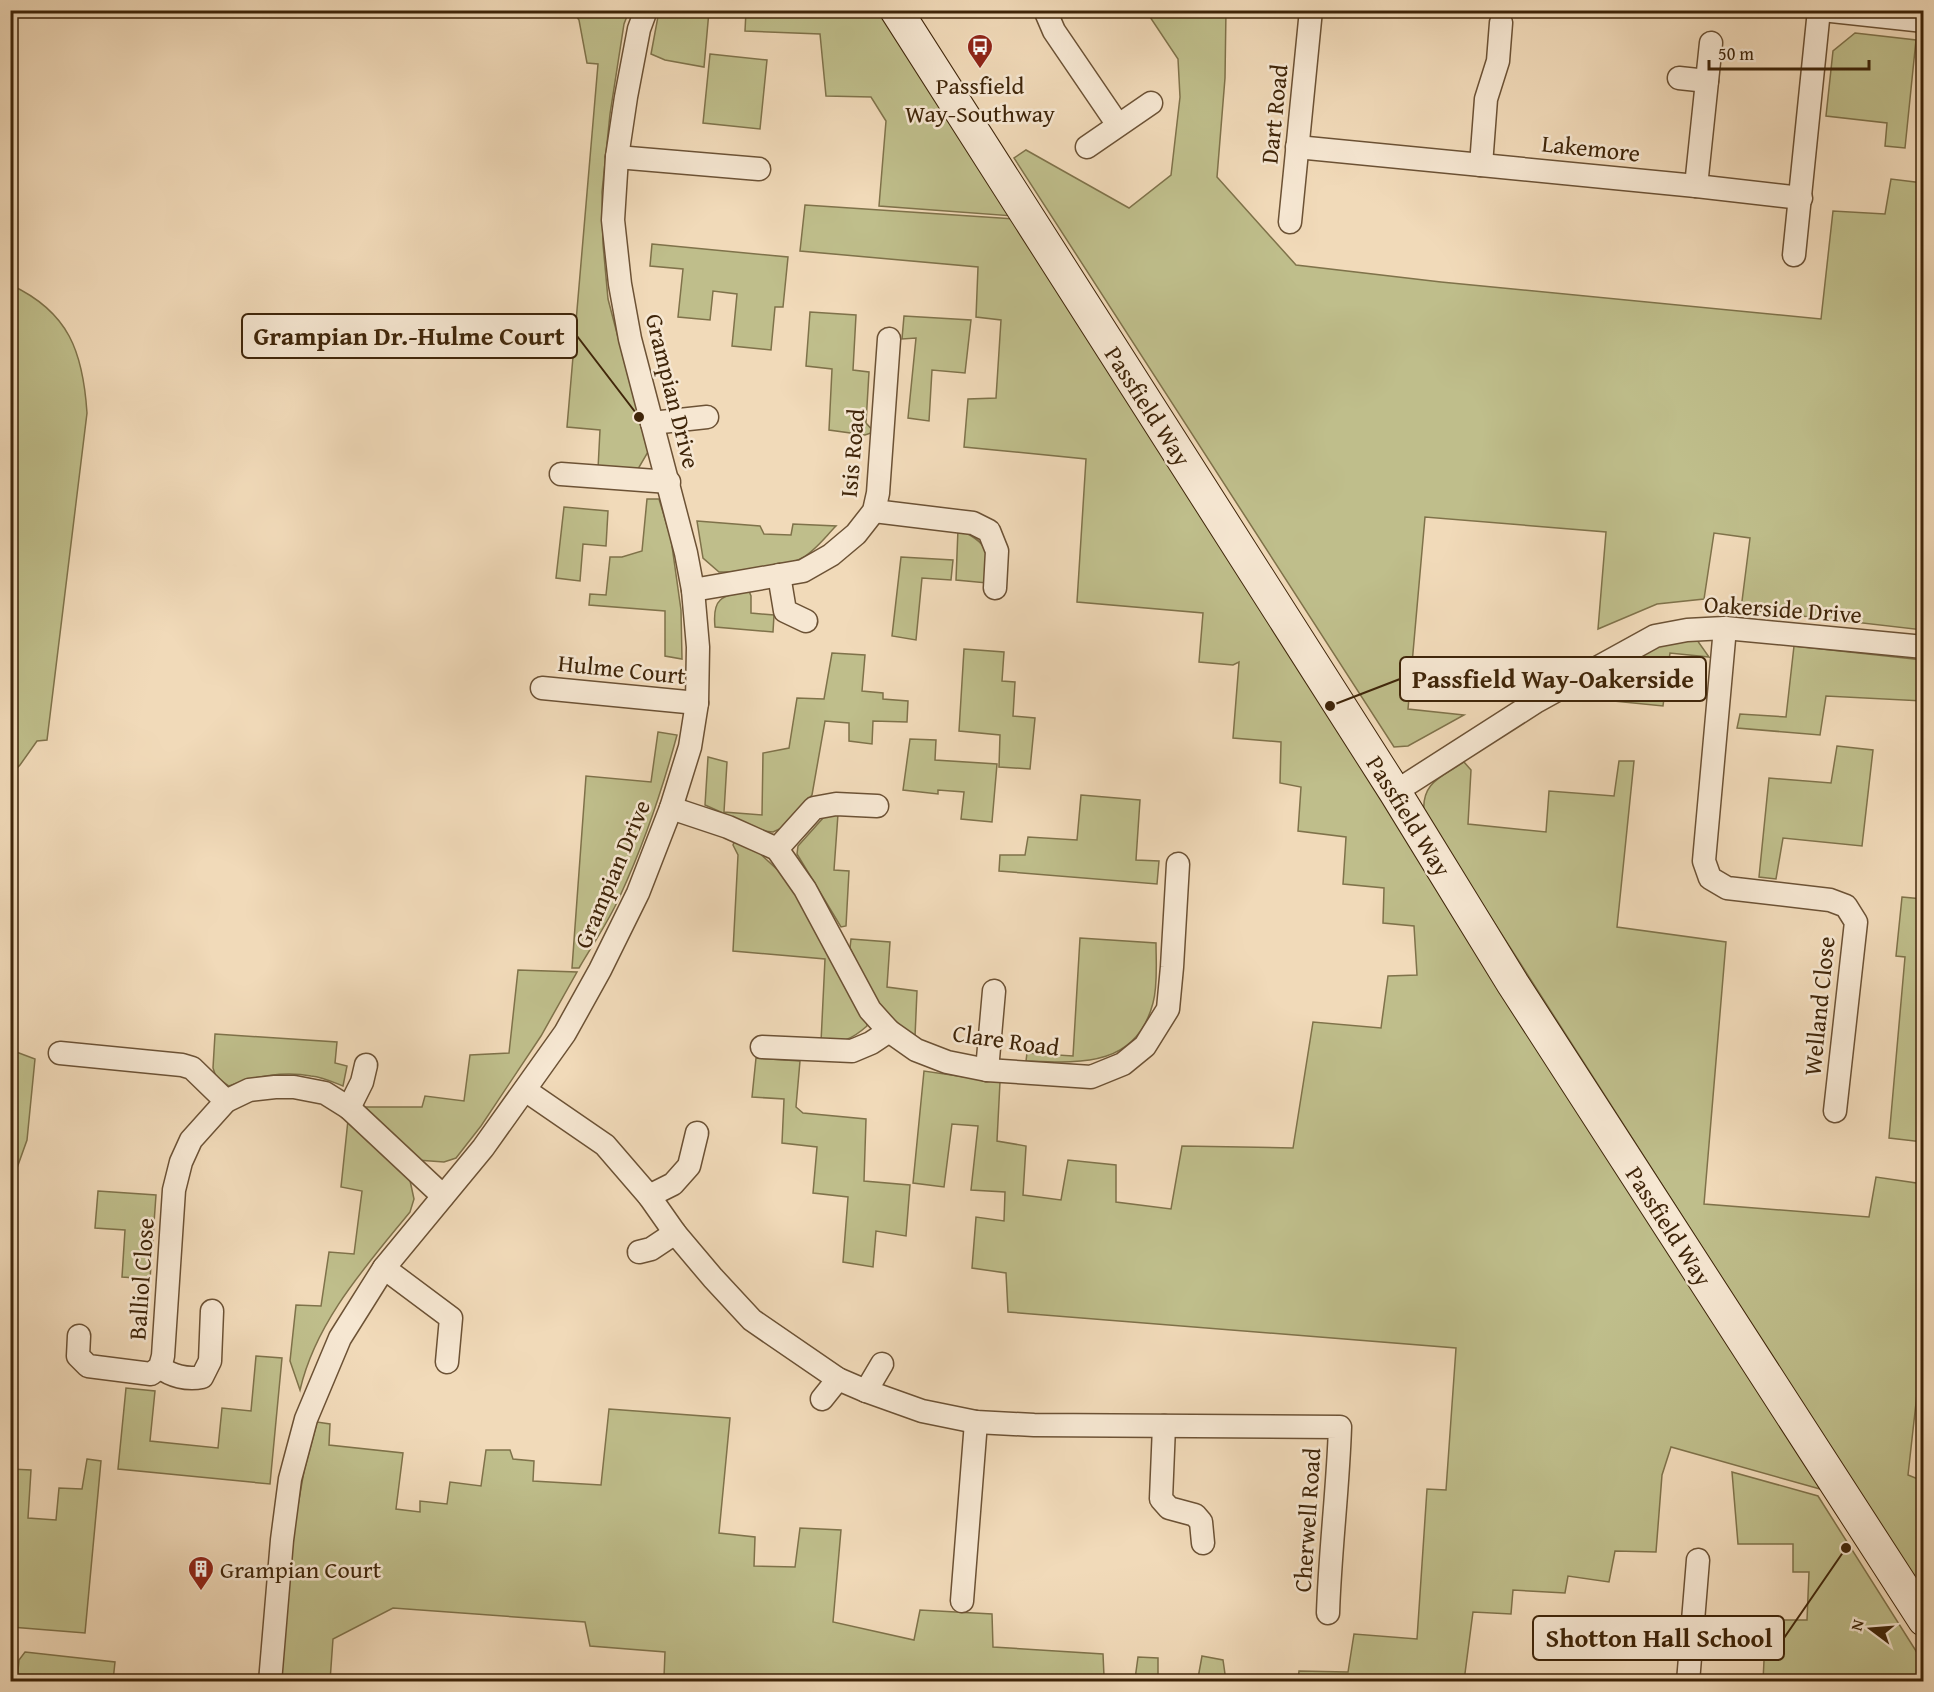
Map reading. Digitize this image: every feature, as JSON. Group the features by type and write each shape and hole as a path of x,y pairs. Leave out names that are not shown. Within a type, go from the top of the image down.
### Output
{"street":[{"name":"Grampian Drive","path":"270,1682 282,1540 290,1479 306,1419 340,1338 384,1268 483,1148 565,1033 600,970 638,893 671,808 690,747 697,703 698,647 693,590 669,482 630,339 620,284 613,220 617,157 626,97 639,29 646,10"},
{"name":"Passfield Way","path":"896,10 1395,792 1513,984 1923,1620"},
{"path":"1045,10 1054,31 1118,125"},
{"name":"Dart Road","path":"1290,222 1311,10"},
{"path":"1794,255 1820,10 1923,21"},
{"path":"1480,165 1486,99 1498,61 1502,23"},
{"path":"1696,186 1711,44"},
{"path":"1679,78 1707,81"},
{"path":"1087,147 1151,103"},
{"name":"Lakemore","path":"1297,147 1801,198"},
{"path":"617,157 759,169"},
{"name":"Isis Road","path":"693,590 803,571 831,555 856,534 874,511 878,493 888,339"},
{"path":"652,423 707,417"},
{"path":"561,474 669,482"},
{"path":"874,511 973,523 989,531 996,551 995,588"},
{"path":"779,575 785,611 806,621"},
{"name":"Oakerside Drive","path":"1395,792 1537,701 1655,636 1687,630 1725,628 1923,647"},
{"name":"Welland Close","path":"1725,628 1704,861 1710,878 1727,888 1830,900 1846,906 1856,922 1835,1111"},
{"name":"Hulme Court","path":"542,688 697,703"},
{"path":"671,808 728,827 777,849 814,808 836,804 877,806"},
{"name":"Clare Road","path":"777,849 805,889 870,1010 889,1031 916,1050 947,1062 987,1070 1091,1077 1123,1064 1145,1046 1168,1009 1180,967 1178,864"},
{"path":"987,1070 994,991"},
{"path":"762,1047 852,1051 871,1043 889,1031"},
{"path":"60,1053 182,1065 192,1068 226,1101"},
{"path":"349,1108 362,1082 366,1065"},
{"name":"Balliol Close","path":"79,1336 78,1356 88,1366 151,1374 160,1367 163,1356 174,1190 182,1162 191,1140 226,1101 249,1090 294,1087 325,1093 349,1108 443,1197"},
{"name":"Cherwell Road","path":"525,1090 605,1144 649,1196 675,1233 752,1320 838,1379 866,1391 922,1411 976,1422 1034,1425 1340,1427 1339,1478 1330,1554 1328,1613"},
{"path":"649,1196 672,1184 689,1166 697,1133"},
{"path":"639,1252 651,1249 675,1233"},
{"path":"384,1268 451,1318 447,1362"},
{"path":"160,1367 168,1374 180,1377 202,1377 210,1361 212,1311"},
{"path":"866,1391 882,1364"},
{"path":"822,1399 838,1379"},
{"path":"962,1601 976,1422"},
{"path":"1164,1426 1161,1499 1169,1508 1195,1515 1201,1522 1203,1544"},
{"path":"1688,1682 1698,1560"}],"shaded area":[{"path":"1226,10 1225,78 1217,177 1296,265 1441,282 1821,319 1833,211 1885,214 1891,179 1923,183 1923,630 1741,609 1750,538 1714,533 1704,599 1657,604 1598,629 1606,532 1425,517 1408,709 1464,715 1408,746 1394,747 1014,158 1026,150 1129,208 1171,175 1180,97 1178,59 1146,11"},
{"path":"573,11 629,11 624,24 610,114 602,192 603,244 608,299 648,452 638,469 598,469 600,430 567,427 598,64 587,63 579,20"},
{"path":"659,11 709,11 704,67 665,60 651,54"},
{"path":"746,11 882,11 1013,216 879,206 886,121 871,97 826,96 820,34 745,31"},
{"path":"1855,33 1916,40 1905,148 1885,146 1887,123 1826,116 1833,51"},
{"path":"710,54 767,60 760,129 703,123"},
{"path":"805,205 1015,219 1753,1373 1820,1489 1671,1447 1662,1475 1656,1552 1615,1551 1609,1582 1568,1576 1565,1593 1513,1590 1511,1614 1473,1612 1464,1681 1298,1681 1299,1671 1348,1672 1354,1634 1417,1639 1427,1489 1446,1490 1456,1348 1008,1312 1006,1273 972,1268 976,1217 1004,1221 1005,1192 971,1190 978,1126 952,1124 944,1187 913,1183 924,1071 1000,1082 997,1141 1026,1146 1023,1195 1061,1200 1068,1160 1116,1165 1116,1202 1171,1209 1182,1146 1293,1148 1313,1022 1381,1028 1388,976 1417,975 1414,926 1383,923 1384,888 1343,884 1346,837 1298,831 1301,787 1280,783 1281,742 1233,738 1239,662 1233,665 1199,662 1203,613 1077,602 1086,459 964,447 968,399 996,398 1001,320 976,317 978,267 800,251"},
{"path":"652,244 788,257 783,307 775,307 771,350 732,346 737,294 713,291 710,320 678,317 683,269 650,266"},
{"path":"11,285 47,308 69,336 82,371 87,413 47,740 37,741 11,774"},
{"path":"810,312 856,315 853,370 869,372 866,423 874,432 865,435 829,430 832,369 806,366"},
{"path":"904,316 971,320 965,373 932,370 929,421 908,418 916,338 902,339"},
{"path":"647,499 659,499 671,539 681,610 682,659 665,656 665,611 589,605 590,594 606,595 610,557 622,557 642,551"},
{"path":"564,507 608,511 606,546 583,544 580,581 556,578"},
{"path":"697,521 760,526 764,534 791,535 793,524 836,526 811,551 795,561 762,568 719,572 703,558"},
{"path":"958,529 976,539 984,549 987,583 956,580"},
{"path":"901,557 953,560 951,580 922,578 916,640 892,636"},
{"path":"749,591 751,613 774,615 773,632 715,627 714,617 717,604 726,597"},
{"path":"1670,640 1697,640 1709,657 1670,653 1663,706 1574,697 1574,693"},
{"path":"1794,646 1923,660 1923,701 1826,696 1820,735 1737,728 1740,714 1786,717"},
{"path":"964,649 1004,652 1002,681 1015,682 1013,716 1035,718 1030,769 999,767 1000,735 959,731"},
{"path":"832,653 865,655 862,691 883,693 883,699 908,701 907,722 873,721 872,744 849,741 849,723 825,721 812,795 784,827 773,832 763,831 705,805 708,757 727,762 724,812 762,815 763,753 789,748 797,698 824,699"},
{"path":"658,732 677,735 645,837 611,914 579,968 572,968 586,776 651,782"},
{"path":"910,739 936,740 935,760 997,764 992,822 961,819 964,792 938,790 938,794 903,790"},
{"path":"1837,746 1873,750 1862,846 1783,838 1776,879 1759,877 1769,778 1831,783"},
{"path":"1619,761 1634,761 1617,927 1726,942 1704,1204 1869,1217 1876,1177 1923,1184 1924,1331 1908,1475 1923,1481 1923,1592 1424,813 1426,794 1430,787 1464,762 1471,770 1468,824 1546,832 1549,791 1614,796"},
{"path":"1081,795 1140,800 1136,860 1159,861 1157,884 999,871 1000,855 1025,855 1028,837 1077,840"},
{"path":"838,814 834,870 849,871 846,926 841,927 797,854 798,846 824,817"},
{"path":"735,840 756,850 793,884 866,1014 867,1026 856,1035 841,1041 821,1042 825,959 733,951 738,855 733,845"},
{"path":"1902,897 1923,899 1923,1142 1889,1138 1905,957 1896,956"},
{"path":"1080,938 1156,943 1156,989 1145,1024 1133,1040 1103,1057 1066,1062 1026,1061 1027,1053 1073,1056"},
{"path":"851,939 890,942 887,987 917,991 915,1037 896,1023 874,997 850,948"},
{"path":"518,970 577,972 541,1036 481,1126 456,1158 444,1162 417,1160 365,1107 422,1107 425,1096 464,1101 470,1055 509,1053"},
{"path":"215,1034 337,1042 335,1063 347,1066 343,1086 319,1077 280,1074 259,1077 229,1086 216,1077 213,1068"},
{"path":"11,1050 35,1059 27,1140 17,1168 11,1255"},
{"path":"756,1058 800,1061 796,1107 803,1113 866,1119 864,1181 910,1185 906,1236 876,1231 873,1267 843,1262 848,1197 813,1193 817,1147 782,1143 784,1099 752,1097"},
{"path":"348,1120 409,1176 414,1199 410,1212 344,1295 330,1318 308,1365 300,1390 290,1361 296,1305 321,1306 329,1252 354,1254 362,1191 341,1187"},
{"path":"98,1191 156,1195 150,1279 122,1277 125,1230 95,1228"},
{"path":"256,1356 282,1358 270,1484 118,1469 126,1388 155,1391 150,1441 218,1448 222,1408 251,1411"},
{"path":"609,1409 730,1418 719,1533 755,1537 754,1566 795,1567 800,1528 841,1530 833,1622 914,1640 920,1610 992,1614 993,1647 1103,1654 1104,1676 1135,1679 1138,1657 1158,1658 1158,1681 696,1682 664,1677 665,1652 590,1646 585,1622 393,1608 333,1639 330,1681 280,1682 292,1539 304,1471 317,1422 330,1424 329,1445 403,1453 396,1509 420,1512 420,1501 447,1504 450,1482 481,1486 486,1450 510,1450 513,1459 534,1461 533,1481 601,1485"},
{"path":"87,1459 101,1461 85,1633 11,1627 11,1469 31,1470 28,1518 56,1520 59,1488 82,1489"},
{"path":"1732,1472 1818,1496 1923,1662 1923,1681 1763,1681 1766,1620 1807,1620 1809,1572 1793,1572 1793,1544 1738,1544"},
{"path":"25,1652 115,1662 113,1681 17,1681 19,1660"},
{"path":"1202,1656 1223,1660 1226,1681 1168,1681 1198,1678"}],"place":[{"name":"Passfield Way-Southway","path":"980,70"},
{"name":"Grampian Dr.-Hulme Court","path":"639,417"},
{"name":"Passfield Way-Oakerside","path":"1330,706"},
{"name":"Shotton Hall School","path":"1846,1548"},
{"name":"Grampian Court","path":"201,1592"}]}
